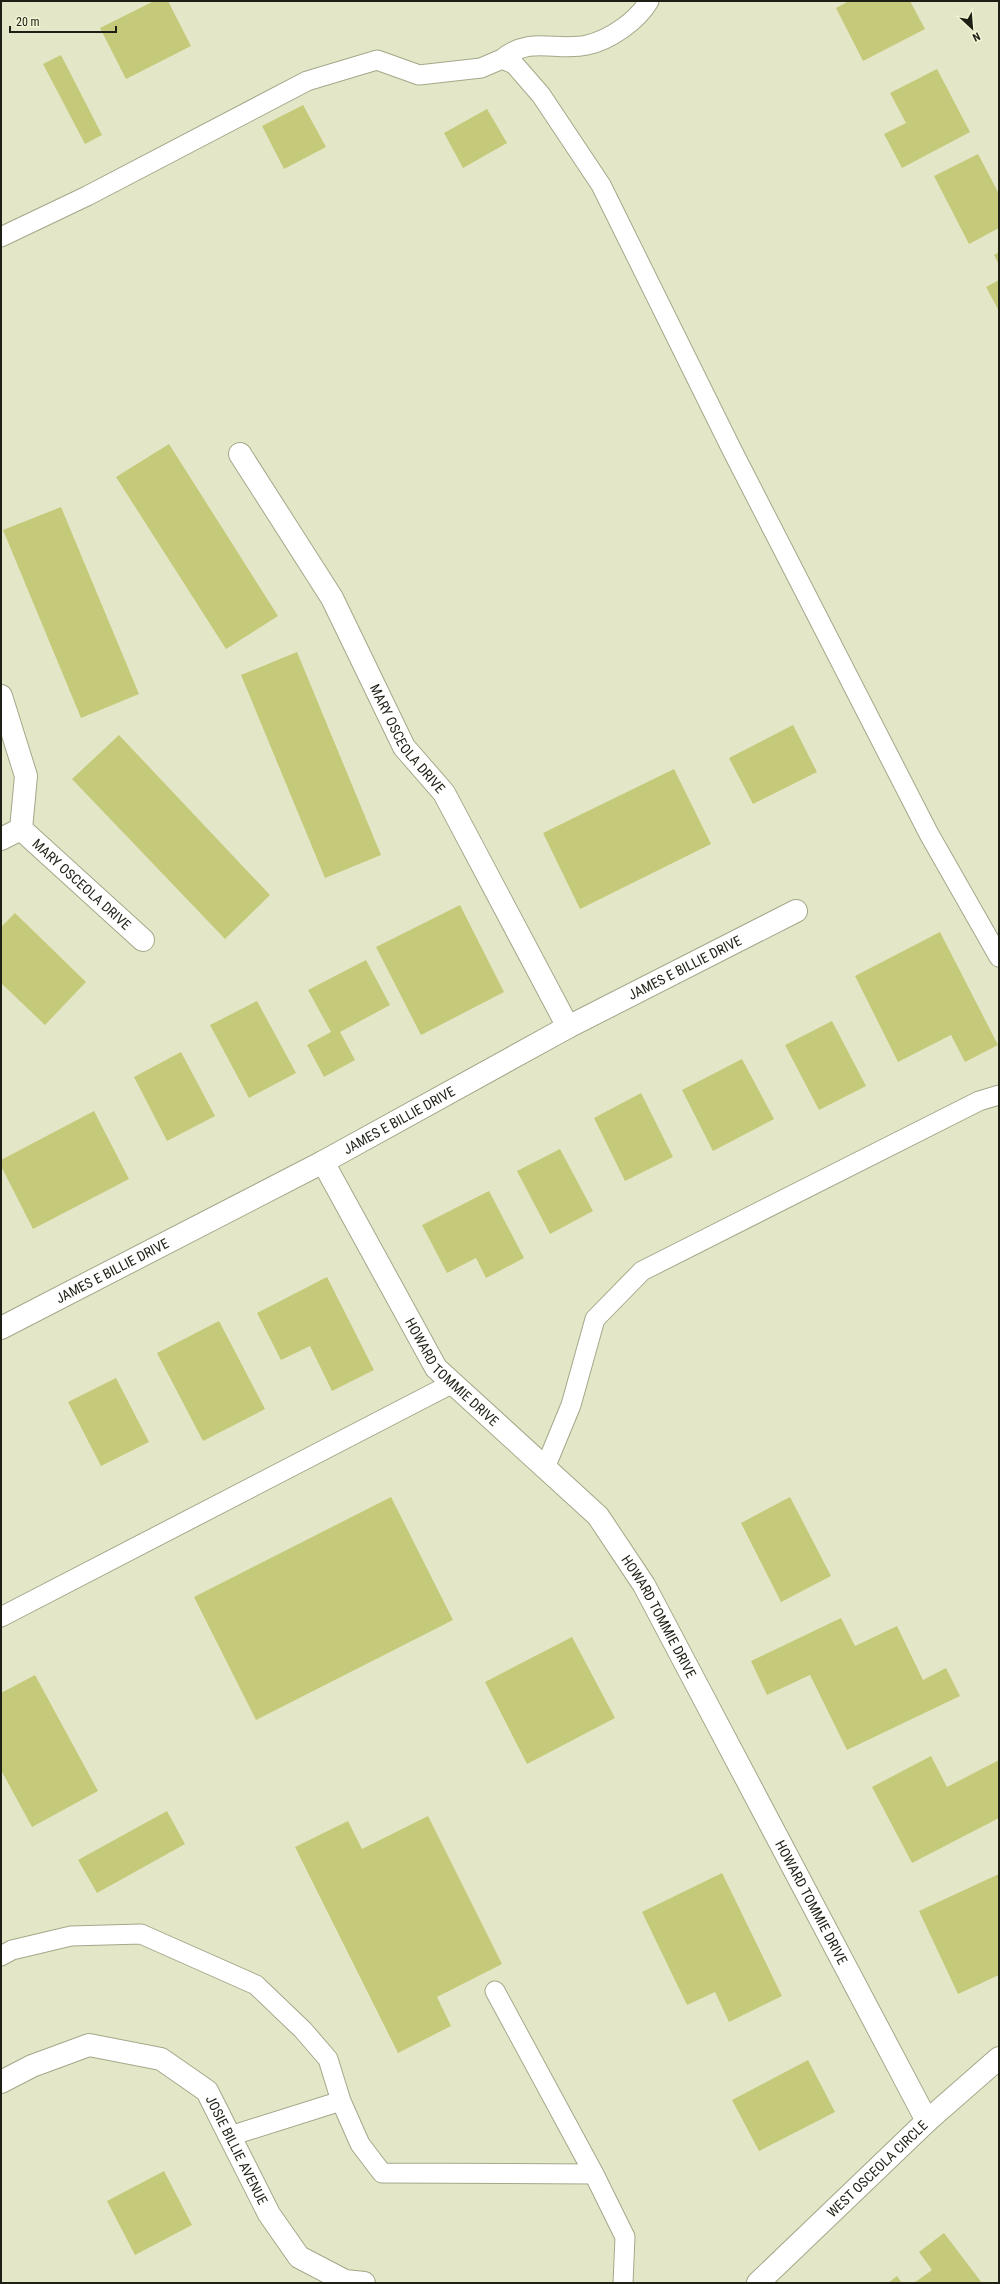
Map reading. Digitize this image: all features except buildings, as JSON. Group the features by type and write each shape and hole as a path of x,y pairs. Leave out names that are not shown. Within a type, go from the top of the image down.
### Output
{"street":[{"name":"MARY OSCEOLA DRIVE","path":"240,454 332,598 404,747 444,793 568,1027"},
{"name":"MARY OSCEOLA DRIVE","path":"1,696 26,776 21,829"},
{"name":"MARY OSCEOLA DRIVE","path":"1,839 21,829"},
{"name":"MARY OSCEOLA DRIVE","path":"21,829 143,940"},
{"name":"JAMES E BILLIE DRIVE","path":"1,1328 323,1162 568,1027 796,911"},
{"name":"HOWARD TOMMIE DRIVE","path":"323,1162 436,1368 598,1516 644,1585 927,2121"},
{"name":"JOSIE BILLIE AVENUE","path":"1,2082 32,2066 89,2045 161,2059 207,2091 269,2214 299,2257 345,2281 364,2283"},
{"name":"WEST OSCEOLA CIRCLE","path":"758,2283 927,2121 999,2058"}],"lane":[{"path":"1,237 87,196 307,81 377,60 419,75 481,68 502,59 510,52 524,46 587,45 619,32 645,7 649,1"},
{"path":"502,59 514,64 541,95 601,185 732,450 929,834 999,957"},
{"path":"545,1468 571,1405 595,1319 642,1271 865,1157 979,1101 999,1095"},
{"path":"1,1617 452,1383"},
{"path":"1,1956 12,1950 72,1936 141,1934 256,1986 303,2030 328,2059 340,2101 360,2144 382,2173 594,2174"},
{"path":"495,1991 594,2174 625,2237 623,2283"},
{"path":"230,2136 340,2101"}]}
